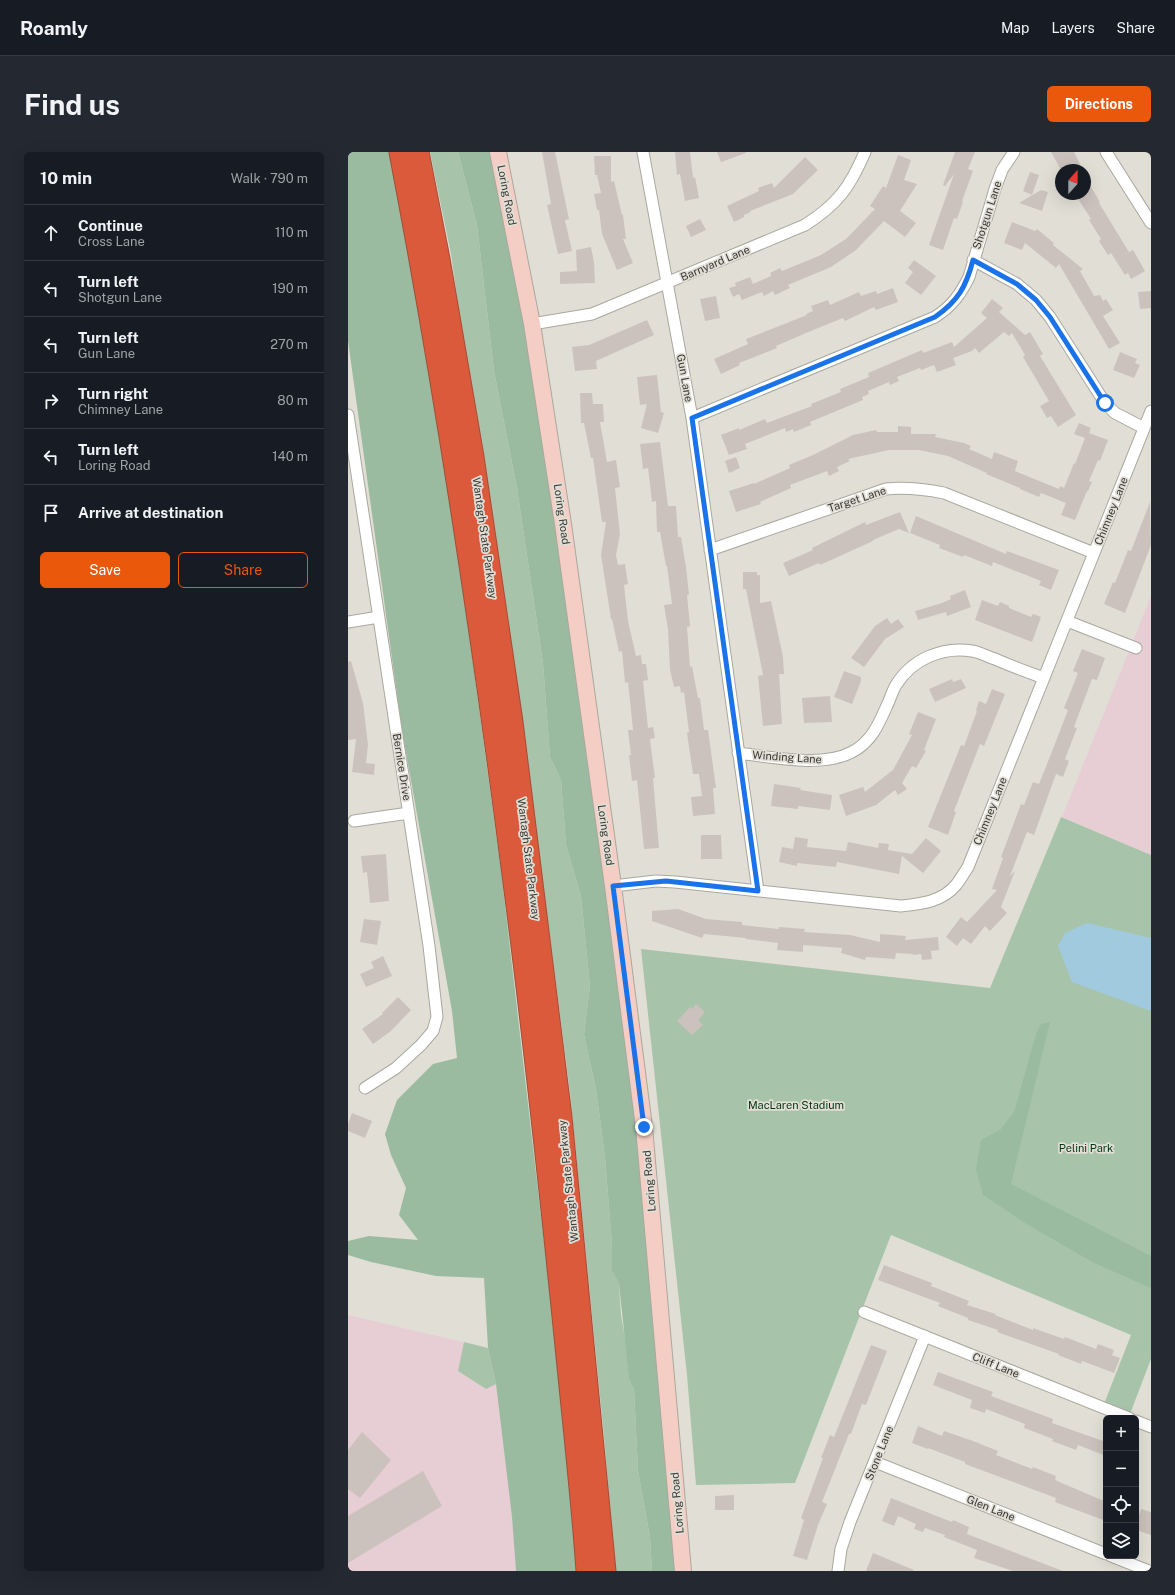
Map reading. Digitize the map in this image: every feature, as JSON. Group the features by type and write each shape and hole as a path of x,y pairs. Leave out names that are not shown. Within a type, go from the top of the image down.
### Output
{"highway":[{"name":"Wantagh State Parkway","path":"400,152 443,387 504,803 530,1008 552,1204 587,1571"},
{"name":"Wantagh State Parkway","path":"418,152 439,259 472,457 514,738 563,1133 605,1571"}],"street":[{"name":"Loring Road","path":"498,152 532,324 563,524 613,886 644,1127 683,1571"},
{"name":"Gun Lane","path":"643,152 692,418 758,891"},
{"name":"Barnyard Lane","path":"532,324 592,314 805,225 819,216 836,201 855,176 865,152"},
{"name":"Shotgun Lane","path":"692,418 935,317 948,308 962,291 969,277 1002,170 1014,152"},
{"path":"1106,152 1151,223"},
{"path":"973,260 1017,284 1036,300 1050,317 1105,403 1115,413 1144,428"},
{"name":"Chimney Lane","path":"613,886 666,881 901,906 926,903 946,894 955,886 968,867 1151,411"},
{"name":"Bernice Drive","path":"348,415 352,472 379,618 429,946 437,1017 433,1031 421,1045 396,1068 365,1088"},
{"name":"Target Lane","path":"710,550 886,489 903,487 921,488 944,494 1094,553"},
{"path":"348,622 379,618"},
{"path":"1067,621 1136,648"},
{"name":"Winding Lane","path":"738,753 816,761 834,759 852,752 866,742 877,728 896,684 906,672 927,656 939,652 959,649 974,651 1044,678"},
{"path":"354,821 409,813"},
{"name":"Cliff Lane","path":"864,1312 1122,1415"},
{"name":"Stone Lane","path":"838,1571 841,1549 846,1535 925,1336"},
{"path":"1139,1422 1151,1427"},
{"name":"Glen Lane","path":"875,1462 1103,1553"},
{"path":"1119,1559 1149,1571"}],"shaded area":[{"path":"1151,596 1151,855 1062,817"},
{"path":"348,1315 488,1348 496,1384 512,1517 516,1571 348,1571"}],"green space":[{"path":"348,152 390,152 448,479 501,870 561,1389 576,1571 516,1571 512,1517 496,1384 488,1348 484,1278 436,1276 371,1262 348,1255 348,1241 369,1236 418,1240 399,1215 406,1188 391,1155 385,1134 397,1100 433,1064 457,1058 452,1011 402,730 348,341"},
{"path":"430,152 458,152 477,225 494,371 517,488 543,663 550,757 561,780 566,845 581,896 590,986 584,1035 596,1089 605,1157 612,1245 612,1271 619,1284 621,1315 634,1389 638,1471 650,1537 652,1571 615,1571 604,1437 570,1093 526,751 479,453 451,254"},
{"path":"458,152 490,152 528,328 639,1126 680,1571 652,1571 650,1537 638,1471 634,1389 629,1378 619,1284 612,1271 612,1245 605,1157 596,1089 584,1035 590,986 581,896 566,845 561,780 550,757 543,663 517,488 494,371 477,225"},
{"path":"1061,817 1151,855 1151,1359 1130,1414 1104,1404 1131,1335 891,1235 795,1483 696,1485 687,1375 641,949 990,988"},
{"path":"1050,1022 1011,1184 1151,1256 1151,1288 1094,1263 1025,1223 983,1195 976,1169 981,1140 1000,1130 1014,1112 1036,1034 1041,1024"},
{"path":"464,1342 488,1348 496,1384 486,1389 458,1371"}],"water":[{"path":"1087,923 1151,938 1151,1011 1072,982 1058,946 1065,933"}],"building":[{"path":"542,152 555,152 569,219 565,220 572,251 558,254 547,205 551,204"},
{"path":"675,152 690,152 693,178 695,177 699,198 685,201 680,174 677,175"},
{"path":"717,152 746,152 746,153 721,162"},
{"path":"955,152 975,152 968,169 973,171 957,219 954,218 943,250 929,245 954,174 945,186 943,185"},
{"path":"1051,152 1074,152 1080,164 1058,164"},
{"path":"898,155 911,160 904,180 917,184 900,211 916,223 905,237 884,221 856,250 831,267 788,285 790,288 775,295 773,291 764,296 762,292 742,300 739,294 733,297 729,288 736,286 735,283 750,277 753,284 771,276 770,273 780,268 782,271 821,255 846,239 875,209 870,206 883,186 886,188"},
{"path":"594,156 611,156 611,182 614,181 623,215 626,239 623,239 633,263 617,270 602,234 599,210 597,210 594,194 601,193 597,175 595,175"},
{"path":"805,157 818,170 793,194 750,211 751,212 744,215 744,217 734,222 727,206 759,191 758,188 772,183 774,188"},
{"path":"1030,172 1039,175 1032,195 1023,191"},
{"path":"1091,187 1129,252 1133,250 1145,271 1131,279 1128,273 1125,275 1111,253 1108,255 1099,241 1101,239 1089,220 1091,219 1079,200 1091,200"},
{"path":"1041,190 1048,192 1042,211 1019,203"},
{"path":"700,219 706,230 691,237 686,226"},
{"path":"1012,222 1035,231 1037,229 1054,243 1053,245 1083,269 1080,271 1094,296 1100,295 1103,301 1106,299 1113,310 1103,316 1120,343 1109,349 1059,264 1056,268 1025,243 1022,250 1004,243"},
{"path":"591,247 594,262 595,283 560,284 560,272 577,271 576,250"},
{"path":"914,260 936,276 921,295 905,283 913,272 908,268"},
{"path":"893,288 898,302 876,310 874,307 845,321 843,318 806,333 776,346 777,348 739,363 740,365 721,374 714,359 748,344 746,339 807,315 806,314 813,311 811,306 828,300 830,305 859,292 861,296 876,291 877,294"},
{"path":"1151,291 1151,308 1140,309 1138,292"},
{"path":"716,296 720,318 705,321 700,299"},
{"path":"992,299 1003,308 999,312 1025,335 1030,332 1043,354 1040,356 1076,415 1058,427 1051,416 1047,418 1040,406 1049,401 1023,357 1025,355 1012,333 1009,336 1004,332 979,353 975,348 972,351 953,358 956,365 937,372 934,365 921,370 920,368 897,377 899,381 890,385 889,382 868,391 869,394 862,397 863,400 810,422 811,425 794,432 793,429 786,432 785,428 745,444 747,449 729,455 721,435 739,428 739,430 765,419 767,423 812,406 811,404 841,392 840,389 869,377 868,373 922,350 923,353 952,342 954,347 987,318 981,313"},
{"path":"647,320 654,335 596,361 597,369 575,371 572,347 589,345"},
{"path":"1120,352 1137,359 1135,363 1140,365 1134,378 1113,370"},
{"path":"657,375 661,412 664,413 658,433 641,428 647,404 640,405 637,377"},
{"path":"580,393 592,393 593,404 603,404 604,422 600,422 607,462 616,460 620,487 615,488 620,534 616,555 618,565 625,564 628,584 624,585 628,621 636,656 641,655 642,664 646,664 648,680 643,681 648,728 653,727 655,738 650,739 655,778 653,778 659,848 644,849 637,780 632,781 628,730 633,730 628,682 625,683 622,651 619,652 611,619 601,555 606,522 602,522 593,458 591,458 584,423 581,423"},
{"path":"1079,423 1091,428 1089,433 1108,440 1100,461 1098,460 1089,481 1092,482 1075,520 1061,515 1066,503 1041,493 1039,497 948,456 919,450 889,450 848,459 850,461 837,467 839,471 829,476 827,471 790,485 791,488 760,502 761,504 736,512 729,491 754,484 790,468 789,465 853,435 876,430 877,432 898,432 898,426 911,427 911,434 936,434 935,437 964,443 971,446 969,449 992,459 994,452 1018,461 1015,471 1059,489 1060,486 1064,488 1085,438 1074,434"},
{"path":"660,442 668,506 676,506 678,537 681,537 686,567 689,595 687,595 690,626 687,627 690,667 692,666 698,698 700,698 704,730 708,730 716,788 713,788 715,814 693,816 691,797 702,796 699,774 693,774 687,733 689,732 684,692 681,693 680,686 674,687 670,670 668,629 664,605 672,604 667,566 660,532 657,532 656,501 652,502 648,468 643,469 640,444"},
{"path":"736,457 740,468 729,473 725,461"},
{"path":"1150,502 1151,545 1125,613 1104,604 1113,582 1115,583 1128,550 1131,551"},
{"path":"900,512 909,533 899,529 820,565 819,563 789,576 783,563 813,550 812,548 865,522 866,525"},
{"path":"916,516 1006,554 1007,551 1059,570 1051,590 1039,585 1041,581 993,562 992,566 964,555 963,557 939,548 940,545 910,533"},
{"path":"743,572 757,572 757,575 760,575 760,603 771,601 783,657 784,674 779,674 782,724 763,726 758,676 763,675 746,589 743,589"},
{"path":"965,590 971,607 947,616 946,612 918,620 915,611 942,603 951,599 950,596"},
{"path":"982,600 998,606 1000,602 1009,606 1009,608 1031,617 1033,614 1041,617 1032,642 975,620"},
{"path":"887,618 891,624 898,619 904,627 885,639 864,667 851,658 875,626"},
{"path":"1082,649 1105,658 1097,680 1092,679 1074,727 1077,728 1065,759 1069,761 1063,777 1056,774 1034,835 1027,832 1010,876 1015,871 1001,907 1007,913 990,931 985,926 971,944 963,938 957,946 946,937 961,917 967,922 997,890 992,889 1003,858 1001,857 1021,804 1024,805 1033,782 1039,784 1051,754 1068,710 1064,708 1078,673 1073,671"},
{"path":"351,661 363,703 368,745 366,763 375,764 374,775 352,772 356,739 348,740 348,662"},
{"path":"844,671 861,677 861,681 852,704 834,697"},
{"path":"952,679 953,682 961,679 966,688 935,702 929,689"},
{"path":"992,689 1005,694 984,746 980,744 954,811 956,812 948,835 928,827 961,745 964,746 977,711 979,701 986,704"},
{"path":"830,696 832,722 804,723 802,698"},
{"path":"918,712 936,719 924,750 926,751 916,768 912,766 902,783 907,789 898,795 895,790 876,805 846,816 839,795 863,787 865,792 893,770 912,735 909,734"},
{"path":"774,784 832,795 830,810 798,806 798,809 771,806"},
{"path":"701,835 721,835 722,859 701,859"},
{"path":"795,837 808,839 807,847 846,851 848,842 878,848 879,843 889,844 888,850 912,854 926,838 941,851 923,873 902,856 899,874 837,862 836,867 797,863 797,866 779,862 782,847 793,849"},
{"path":"386,854 389,901 370,903 367,872 363,873 361,856"},
{"path":"678,909 706,919 742,922 742,925 779,929 779,927 805,929 804,932 850,935 880,942 880,934 906,936 905,940 938,937 939,950 931,951 932,959 922,960 921,954 913,955 896,953 895,959 866,957 865,960 841,953 842,948 803,945 803,952 777,950 778,943 746,938 704,934 702,938 652,921 652,911"},
{"path":"364,919 381,921 377,945 360,942"},
{"path":"383,956 392,976 366,987 360,974 374,968 371,962"},
{"path":"398,997 411,1010 391,1031 373,1044 362,1029 383,1014 382,1013"},
{"path":"696,1004 705,1012 698,1020 703,1025 692,1035 677,1021 690,1007 692,1009"},
{"path":"352,1113 372,1121 365,1138 348,1131 348,1124"},
{"path":"884,1265 932,1283 931,1286 969,1301 967,1305 996,1314 995,1315 1033,1330 1033,1328 1064,1339 1065,1337 1096,1349 1098,1344 1114,1350 1112,1355 1120,1358 1114,1373 1082,1361 1081,1364 1058,1355 1059,1354 997,1332 998,1330 968,1320 968,1318 938,1306 940,1303 878,1280"},
{"path":"871,1345 887,1351 866,1405 862,1404 851,1434 849,1434 822,1502 827,1504 818,1525 807,1560 793,1556 804,1520 801,1518 823,1458 821,1458 830,1435 834,1437"},
{"path":"938,1372 993,1392 991,1396 1053,1419 1052,1423 1103,1441 1103,1455 1078,1445 1076,1450 1024,1428 1025,1424 986,1409 985,1413 970,1408 972,1400 933,1385"},
{"path":"918,1426 942,1436 944,1431 998,1451 996,1455 1032,1469 1033,1467 1056,1476 1055,1480 1103,1501 1103,1520 1055,1502 1056,1498 912,1443"},
{"path":"362,1432 391,1460 360,1498 348,1489 348,1450"},
{"path":"423,1471 442,1506 348,1563 348,1516"},
{"path":"734,1495 734,1510 715,1510 715,1496"},
{"path":"891,1498 952,1522 953,1520 969,1527 967,1534 1063,1571 1013,1571 974,1558 977,1550 944,1537 945,1535 925,1528 923,1532 914,1529 916,1524 898,1516 894,1526 882,1521"},
{"path":"1141,1509 1151,1512 1151,1535 1139,1531 1139,1515"},
{"path":"873,1553 914,1570 866,1571"}],"route":[{"path":"644,1127 626,999 613,886 666,881 758,891 692,418 935,317 948,308 962,291 969,277 973,260 1017,284 1036,300 1050,317 1105,403"}],"park label":[{"name":"MacLaren Stadium","path":"796,1105"},
{"name":"Pelini Park","path":"1086,1148"}]}
